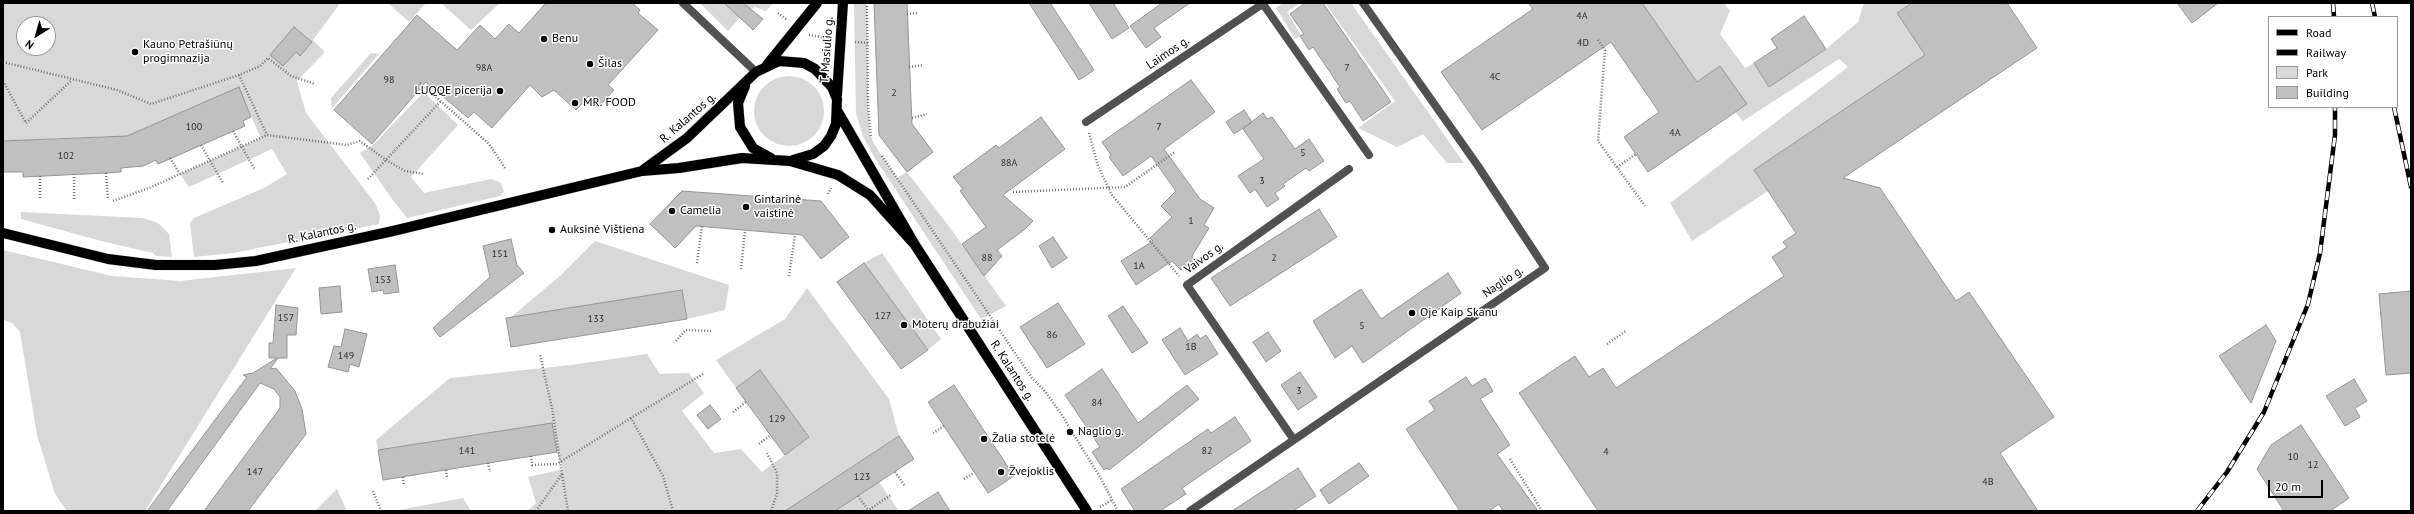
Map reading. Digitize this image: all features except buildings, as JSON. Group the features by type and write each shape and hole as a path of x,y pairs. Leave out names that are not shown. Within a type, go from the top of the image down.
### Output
{"main road":[{"name":"T. Masiulio g.","path":"767,65 816,3"},
{"name":"T. Masiulio g.","path":"837,99 840,40 844,3"},
{"name":"R. Kalantos g.","path":"642,170 687,138 756,72 767,65 779,61 791,61 810,66 825,77 832,87 837,99 838,112 836,124 824,146 808,156 790,161"},
{"name":"R. Kalantos g.","path":"747,81 738,103 740,127 753,148 775,159"},
{"name":"R. Kalantos g.","path":"838,112 915,245 1087,511"},
{"name":"R. Kalantos g.","path":"3,233 108,259 156,265 215,265 256,261 393,231 642,170 679,168 742,158 790,161 838,175 860,188 870,196 915,245"}],"street":[{"path":"683,3 756,72"},
{"path":"1264,3 1369,155"},
{"name":"Laimos g.","path":"1086,122 1264,3"},
{"name":"Naglio g.","path":"1190,511 1545,268 1478,166 1363,3"},
{"name":"Vaivos g.","path":"1294,440 1187,285 1349,169"}],"path":[{"path":"867,3 868,105 870,135 874,144"},
{"path":"778,13 796,28 808,34 868,43"},
{"path":"907,14 919,13"},
{"path":"1598,40 1605,50 1598,141 1644,206"},
{"path":"3,62 117,90 151,104 240,75 260,66 268,58 291,76 315,84"},
{"path":"909,67 923,64"},
{"path":"240,75 267,135"},
{"path":"3,81 26,123 72,80"},
{"path":"420,83 489,144 505,168"},
{"path":"368,179 441,101"},
{"path":"912,118 927,114"},
{"path":"1086,122 1098,166 1109,189 1143,235 1187,285"},
{"path":"233,131 255,170"},
{"path":"113,200 180,174 267,135 347,145 360,141 386,160 405,171 424,174"},
{"path":"201,145 223,182"},
{"path":"878,150 1032,378 1044,390 1060,412 1100,477 1118,511"},
{"path":"1013,192 1109,189 1125,187 1175,152"},
{"path":"1616,167 1636,154"},
{"path":"170,158 180,174"},
{"path":"106,173 108,200"},
{"path":"74,174 74,199"},
{"path":"40,176 40,198"},
{"path":"697,263 702,226"},
{"path":"741,269 745,230"},
{"path":"789,276 795,235"},
{"path":"676,341 686,330 712,331"},
{"path":"1607,344 1626,331"},
{"path":"540,355 562,460 562,474 568,511"},
{"path":"531,456 532,465 556,464 703,374"},
{"path":"733,412 746,402"},
{"path":"631,418 663,476 673,511"},
{"path":"933,433 944,426"},
{"path":"759,444 771,435"},
{"path":"766,453 777,473 777,494 771,511"},
{"path":"1510,459 1542,511"},
{"path":"488,463 490,472"},
{"path":"446,470 447,479"},
{"path":"895,472 905,486"},
{"path":"964,479 974,473"},
{"path":"536,511 562,474"},
{"path":"403,477 404,486"},
{"path":"373,491 382,511"},
{"path":"858,496 868,510 891,495"},
{"path":"1095,511 1112,500"}],"green space":[{"path":"3,3 336,3 339,5 313,40 325,52 297,81 306,113 375,203 380,215 379,224 233,253 194,257 190,223 194,218 264,188 287,174 272,149 189,187 180,174 261,138 238,88 142,129 128,140 117,136 24,140 3,144"},
{"path":"388,3 426,3 409,22"},
{"path":"441,3 500,3 471,30"},
{"path":"700,3 724,3 735,13 745,3 773,3 766,11 755,7 745,12 728,31"},
{"path":"854,3 867,3 868,105 870,135 874,144 897,178 907,172 951,229 1006,306 981,319 874,157 863,136 856,113"},
{"path":"1283,3 1300,3 1287,12 1301,35 1295,39 1276,8"},
{"path":"1325,3 1351,3 1464,163 1447,163 1423,134 1397,147 1358,128 1395,101"},
{"path":"1642,3 1724,3 1730,11 1720,34 1745,68 1754,63 1769,87 1826,49 1858,22 1864,3 1912,3 1925,55 1754,170 1768,191 1692,241 1670,203 1848,67 1839,59 1743,121 1735,112 1720,66 1697,82"},
{"path":"371,53 379,54 332,108 331,98"},
{"path":"789,76 802,79 814,86 821,98 824,111 821,124 814,136 802,143 789,146 776,143 764,136 757,124 754,111 757,98 764,86 776,79"},
{"path":"424,92 458,125 411,177 424,193 491,179 501,183 504,192 500,196 407,218 392,199 360,153 372,146"},
{"path":"21,212 143,218 158,223 169,234 172,257 156,256 153,253 105,242 21,219"},
{"path":"595,241 729,285 725,310 687,319 682,290 510,318 561,275"},
{"path":"3,250 112,276 180,281 296,268 145,511 67,511 55,494 37,435 20,332 12,323 3,320"},
{"path":"882,253 941,339 928,350 864,263"},
{"path":"807,288 889,399 899,436 789,508 791,511 527,511 536,503 528,477 563,469 557,452 552,423 378,450 376,440 450,378 571,365 647,354 660,374 689,373 704,393 682,411 714,453 741,449 762,472 809,437 760,370 736,388 716,360 785,319"},
{"path":"879,482 899,511 835,511 858,496"},
{"path":"337,489 347,511 315,511"},
{"path":"463,498 471,511 394,511"}],"railway":[{"path":"2333,3 2334,16"},
{"path":"2372,3 2375,16"},
{"path":"2197,511 2227,472 2264,412 2308,304 2320,253 2335,135 2335,108"},
{"path":"2394,108 2411,187"}],"place":[{"name":"Benu","path":"544,39"},
{"name":"Kauno Petrašiūnų progimnazija","path":"135,52"},
{"name":"Šilas","path":"590,64"},
{"name":"LUQQE picerija","path":"500,91"},
{"name":"MR. FOOD","path":"575,103"},
{"name":"Gintarinė vaistinė","path":"746,207"},
{"name":"Camelia","path":"672,211"},
{"name":"Auksinė Vištiena","path":"552,230"},
{"name":"Oje Kaip Skanu","path":"1412,313"},
{"name":"Moterų drabužiai","path":"904,325"},
{"name":"Naglio g.","path":"1070,432"},
{"name":"Žalia stotelė","path":"984,439"},
{"name":"Žvejoklis","path":"1001,472"}]}
